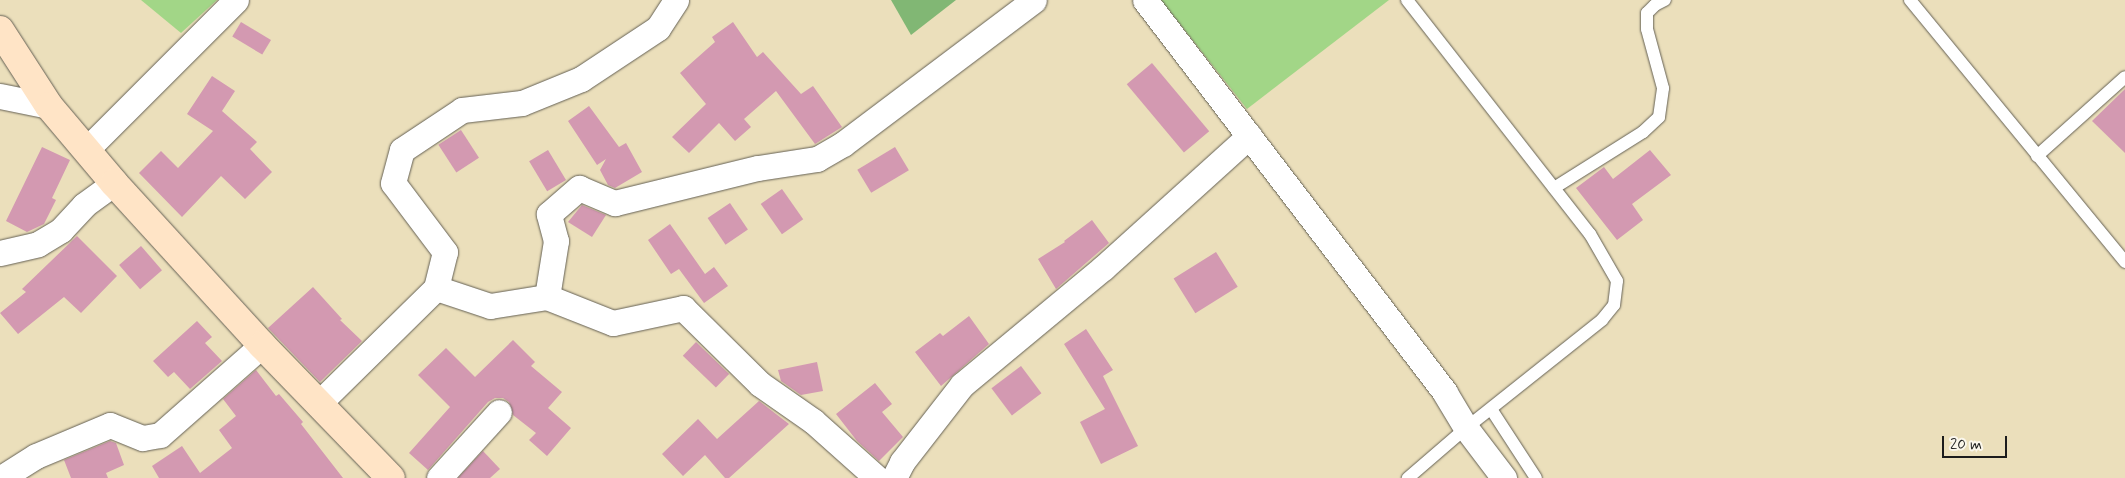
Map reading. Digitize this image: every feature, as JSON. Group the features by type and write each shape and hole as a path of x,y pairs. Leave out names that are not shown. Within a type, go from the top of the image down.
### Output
{"main road":[{"path":"0,30 49,106 114,183 262,345 391,478"}],"street":[{"path":"86,150 236,0"},
{"path":"318,404 436,288 445,252 394,183 402,150 462,110 522,103 581,79 658,28 676,0"},
{"path":"547,297 556,241 549,214 579,188 616,203 758,168 817,159 843,144 1034,0"},
{"path":"1145,0 1445,393 1466,428 1504,478"},
{"path":"0,96 49,106"},
{"path":"894,478 902,462 962,385 1103,268 1249,136"},
{"path":"0,253 38,244 61,230 84,205 114,183"},
{"path":"436,288 490,306 547,297 613,323 683,308 760,384 813,421 877,478"},
{"path":"1,478 36,456 110,425 143,438 160,435 262,345"},
{"path":"439,478 499,412"}],"lane":[{"path":"1408,0 1590,234 1618,281 1614,305 1602,320 1466,428 1408,478"},
{"path":"1554,188 1643,132 1659,117 1663,88 1647,29 1647,13 1655,5 1665,0"},
{"path":"1910,0 2125,262"},
{"path":"2037,156 2125,77"},
{"path":"1491,409 1536,478"}],"green space":[{"path":"141,0 217,0 181,33"},
{"path":"891,0 956,0 911,35"},
{"path":"1161,0 1389,0 1247,109"}],"building":[{"path":"241,22 271,40 262,55 232,37"},
{"path":"733,22 757,57 763,52 801,94 813,86 842,127 815,144 776,91 744,119 751,127 735,141 719,123 689,153 672,137 706,104 680,73 715,42 712,37"},
{"path":"1152,63 1209,131 1184,152 1127,84"},
{"path":"212,76 235,91 222,111 257,142 250,149 272,172 245,199 221,176 182,217 139,173 161,151 178,168 213,131 187,114"},
{"path":"2125,89 2125,153 2092,121"},
{"path":"589,106 619,147 626,143 642,172 615,188 608,185 600,170 606,159 597,165 568,121"},
{"path":"461,130 479,158 456,172 438,145"},
{"path":"42,147 70,160 52,198 56,200 44,224 27,232 6,221"},
{"path":"895,147 909,170 871,193 857,170"},
{"path":"548,150 566,180 547,191 529,161"},
{"path":"1650,150 1671,175 1632,204 1643,220 1617,240 1576,188 1604,167 1613,179"},
{"path":"782,189 803,219 782,234 761,204"},
{"path":"730,203 748,230 726,245 708,218"},
{"path":"582,205 606,215 592,237 568,222"},
{"path":"1092,220 1109,243 1056,289 1038,259 1065,242"},
{"path":"670,224 705,274 714,267 728,286 704,303 679,269 671,274 648,240"},
{"path":"77,236 117,276 81,313 64,297 18,334 0,313 26,292 22,289"},
{"path":"141,246 162,270 140,289 119,265"},
{"path":"1216,252 1238,287 1195,313 1174,278"},
{"path":"313,287 342,319 340,320 362,341 320,382 268,328"},
{"path":"969,316 989,344 941,386 915,352 940,333 943,336"},
{"path":"197,321 212,337 205,343 222,361 190,389 174,372 168,377 153,361"},
{"path":"1086,329 1113,370 1103,376 1138,446 1101,464 1080,422 1105,409 1064,344"},
{"path":"513,340 535,362 531,366 562,392 548,408 571,428 547,456 529,440 536,433 513,415 509,402 503,398 495,398 488,402 428,470 409,453 450,407 418,375 446,348 475,377"},
{"path":"696,342 729,374 716,388 683,356"},
{"path":"817,362 823,391 801,395 781,381 778,370"},
{"path":"1021,366 1041,393 1012,415 991,388"},
{"path":"256,370 276,396 279,394 303,422 301,424 343,478 159,478 152,466 182,446 200,473 232,448 219,430 236,416 223,399"},
{"path":"875,383 892,404 882,412 903,437 879,461 857,441 836,414"},
{"path":"759,401 789,424 729,478 725,478 705,455 683,476 662,454 698,419 717,439"},
{"path":"110,441 116,443 124,465 106,473 108,478 71,478 64,460"},
{"path":"483,451 500,469 490,478 458,478"}]}
